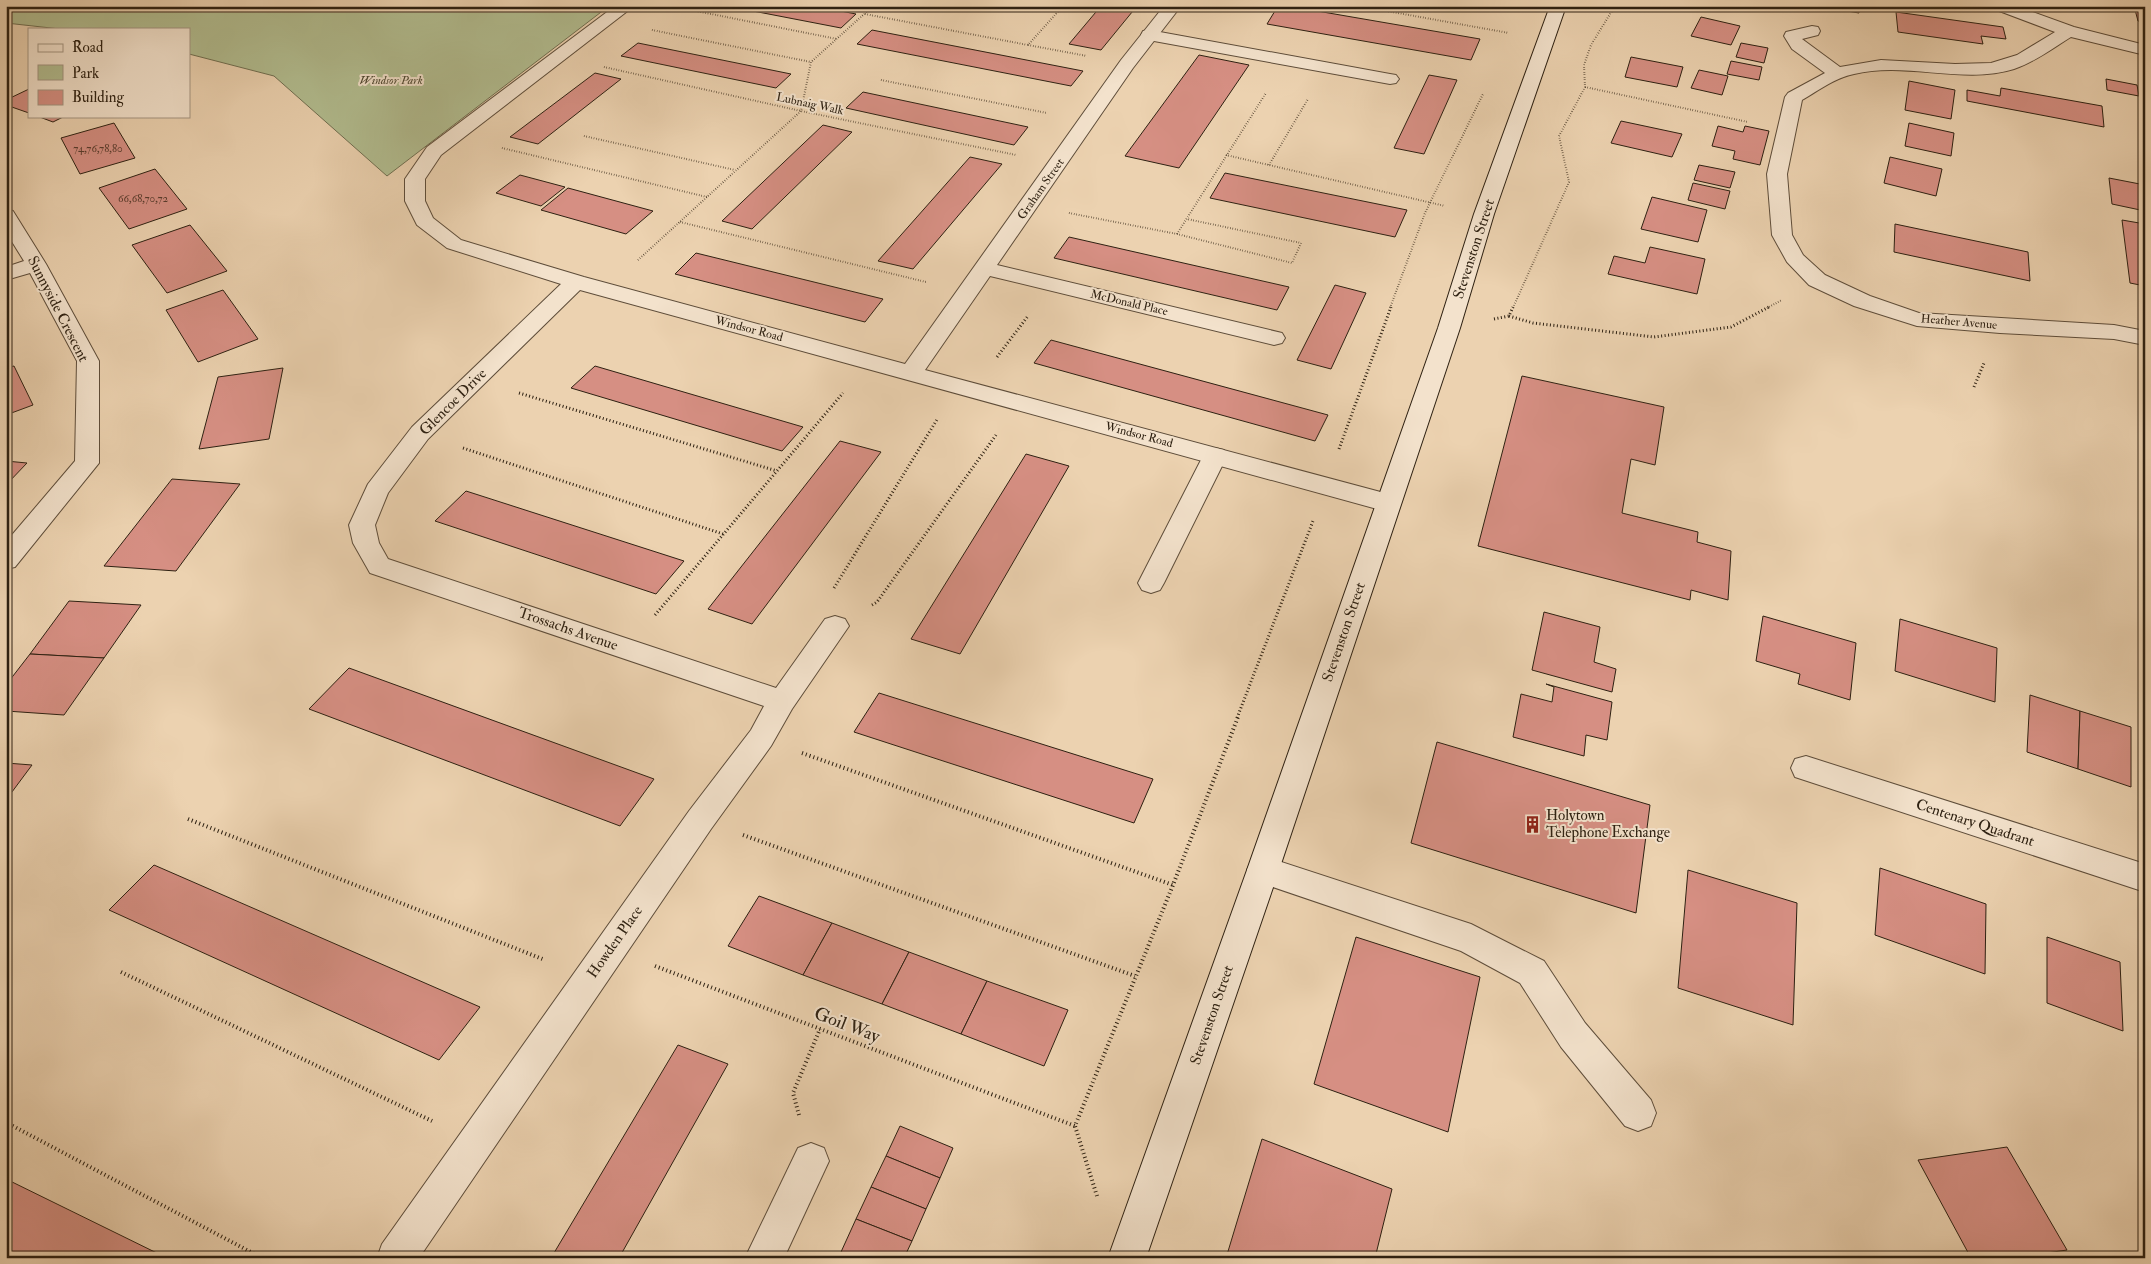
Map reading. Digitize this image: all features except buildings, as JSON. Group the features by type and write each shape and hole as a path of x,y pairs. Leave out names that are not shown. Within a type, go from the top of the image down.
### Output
{"street":[{"name":"Windsor Road","path":"626,6 434,151 415,179 415,200 424,221 454,244 576,282 1388,503"},
{"name":"Graham Street","path":"911,373 1127,64 1172,6"},
{"name":"Stevenston Street","path":"1127,1258 1263,870 1449,328 1484,214 1558,6"},
{"path":"2000,6 2068,30 2145,50"},
{"name":"Heather Avenue","path":"2068,30 2051,42 2009,64 1979,69 1913,66 1863,67 1837,73 1794,97 1777,174 1782,235 1794,258 1817,280 1862,302 1918,319 2000,326 2114,332 2145,338"},
{"path":"1812,31 1792,36 1798,45 1837,73"},
{"path":"1149,35 1390,79"},
{"name":"Sunnyside Crescent","path":"6,215 36,264 88,361 87,463 6,560"},
{"path":"6,274 36,264"},
{"name":"McDonald Place","path":"985,268 1274,338"},
{"name":"Glencoe Drive","path":"366,543 362,525 376,490 420,433 576,282"},
{"path":"1151,583 1215,456"},
{"name":"Trossachs Avenue","path":"366,543 379,566 782,701"},
{"name":"Howden Place","path":"396,1258 700,820 761,738 782,701 834,626"},
{"name":"Centenary Quadrant","path":"1806,768 2145,878"},
{"path":"1263,870 1471,939 1532,972 1572,1035 1638,1113"},
{"path":"764,1258 811,1161"}],"path":[{"path":"671,6 837,39"},
{"path":"606,290 801,111 811,62 873,6"},
{"path":"1028,45 1064,6"},
{"path":"1359,6 1513,34"},
{"path":"1509,316 1568,182 1559,136 1585,88 1582,74 1588,49 1615,6"},
{"path":"865,14 1127,64"},
{"path":"607,21 811,62"},
{"name":"Lubnaig Walk","path":"559,57 801,111 1058,164"},
{"path":"1269,165 1327,66"},
{"path":"881,80 1088,121"},
{"path":"1100,1205 1075,1126 1174,885 1302,551 1430,203 1486,87"},
{"path":"1177,234 1269,88"},
{"path":"1585,88 1786,128"},
{"path":"452,136 708,197"},
{"path":"584,136 736,170"},
{"path":"1226,155 1484,214"},
{"path":"1029,205 1177,234 1292,264 1301,243 1187,219"},
{"path":"1449,328 1509,316 1533,323 1654,337 1731,327 1817,280"},
{"path":"1020,402 877,602 834,626 832,591 965,388 1052,284"},
{"path":"626,649 869,362"},
{"path":"475,380 777,471"},
{"path":"420,433 723,534"},
{"path":"761,738 1174,885"},
{"path":"188,819 590,978"},
{"path":"700,820 1135,976"},
{"name":"Goil Way","path":"610,949 1075,1126"},
{"path":"121,972 476,1142"},
{"path":"811,1161 793,1093 820,1029"},
{"path":"9,1124 262,1258"}],"green space":[{"name":"Windsor Park","path":"6,6 609,6 387,176 274,76 190,54 190,28 51,28 6,23"}],"place":[{"name":"Holytown Telephone Exchange","path":"1532,824"}]}
